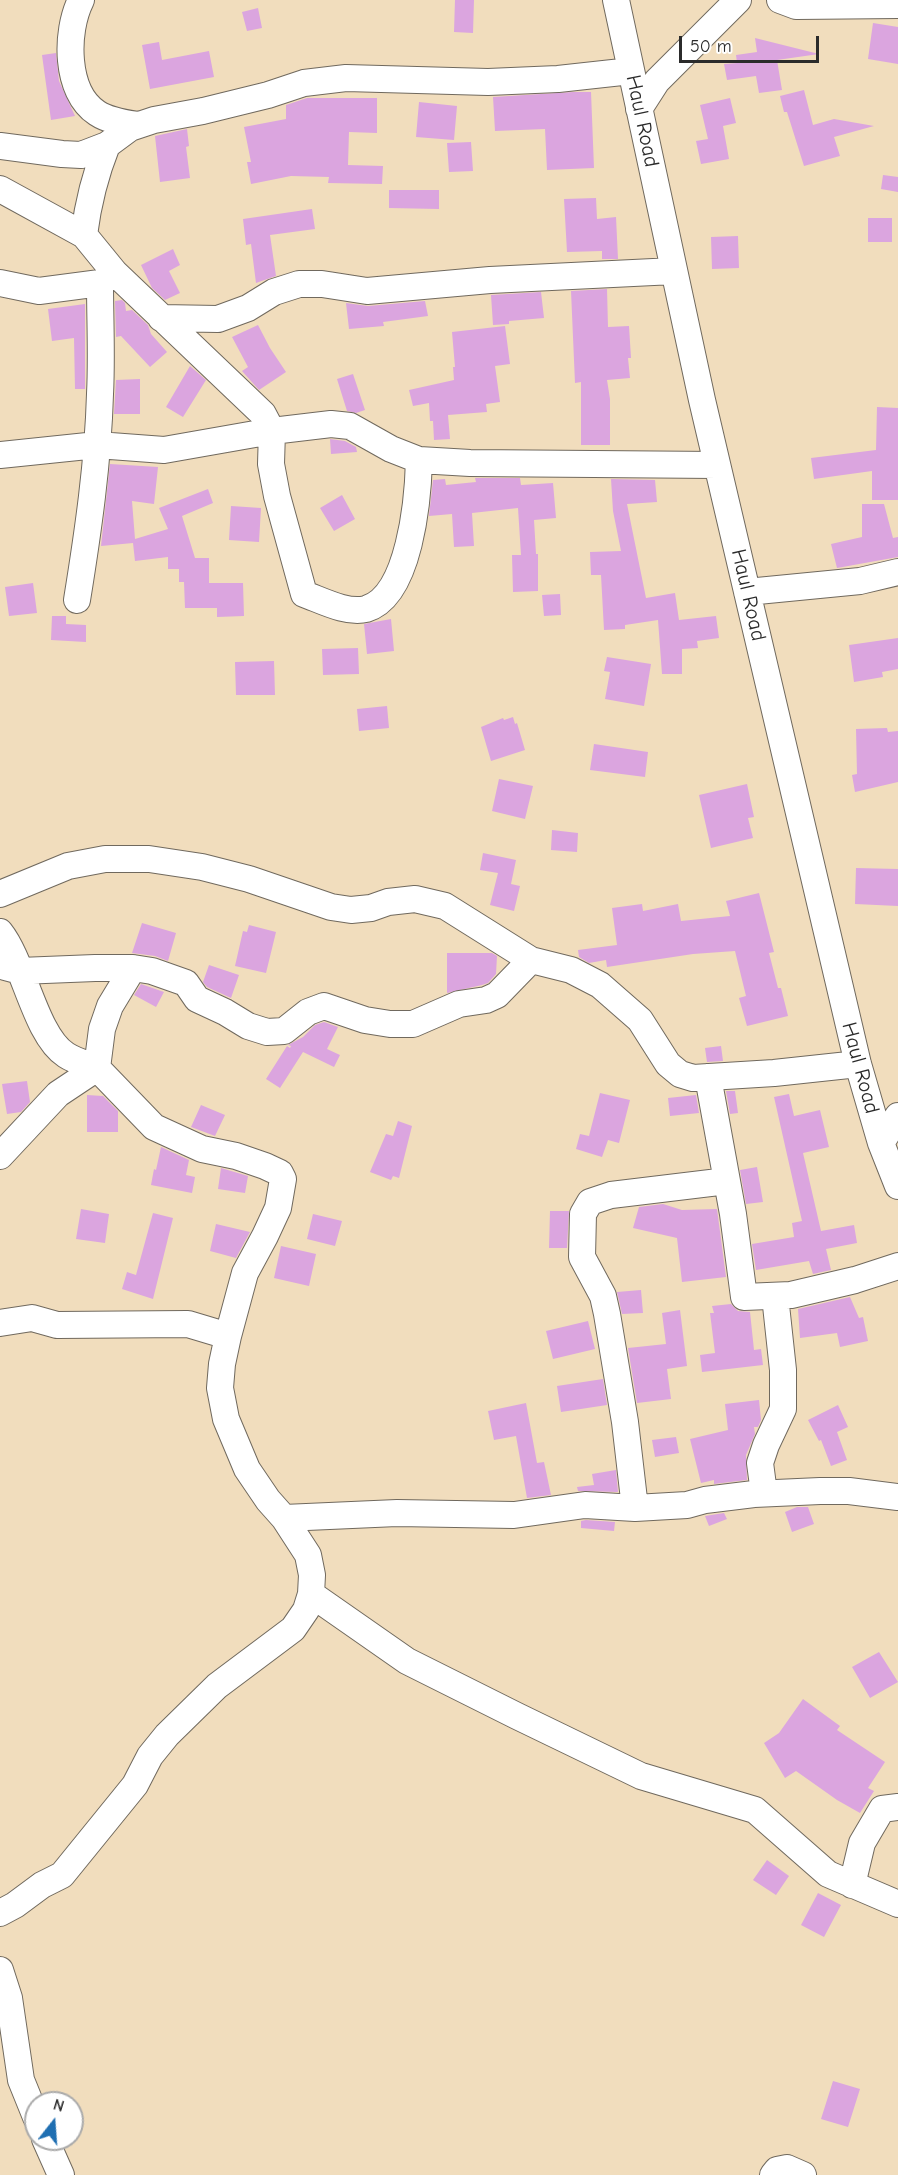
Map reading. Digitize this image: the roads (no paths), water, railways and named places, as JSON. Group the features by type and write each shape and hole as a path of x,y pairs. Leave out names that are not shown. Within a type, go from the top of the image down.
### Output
{"street":[{"path":"81,0 75,11 72,33 71,65 75,85 85,103 99,115 115,121 138,125"},
{"name":"Haul Road","path":"616,0 717,465 858,1064 881,1143 898,1185"},
{"path":"639,109 657,81 738,0"},
{"path":"780,0 796,6 898,5"},
{"path":"0,146 81,155 108,146 130,128 154,120 268,95 304,83 346,78 511,81 558,79 631,71"},
{"path":"84,235 95,175 108,146"},
{"path":"0,189 84,235 107,278 161,318 264,414 272,430 272,464 277,496 304,594 346,609 364,609 379,602 390,590 402,567 418,494 419,460"},
{"path":"161,318 218,319 248,308 274,292 299,284 322,284 366,291 490,280 674,271"},
{"path":"0,283 39,291 107,278"},
{"path":"77,600 87,543 97,445 107,278"},
{"path":"0,455 97,445 164,450 272,430 332,424 350,426 391,449 419,460 470,463 717,465"},
{"path":"747,592 860,581 898,572"},
{"path":"0,894 68,866 105,859 149,859 202,867 249,879 341,909 370,908 388,902 415,899 445,906 531,960 571,970 600,985 640,1020 668,1064 680,1074 693,1078 858,1064"},
{"path":"0,932 7,941 10,968 54,1043 66,1055 97,1068 154,1127 202,1149 236,1156 265,1166 280,1173 283,1179 278,1208 245,1273 228,1336 220,1388 226,1419 247,1469 268,1500 284,1518 308,1555 312,1575 311,1594 306,1610 292,1629 217,1686 167,1735 150,1756 135,1785 62,1875 42,1885 0,1913"},
{"path":"10,968 133,968 152,971 186,984 197,999 248,1026 267,1032 284,1031 308,1012 324,1006 365,1020 390,1024 413,1024 459,1004 486,1000 497,995 531,960"},
{"path":"0,1156 58,1094 97,1068 102,1029 110,1006 133,968"},
{"path":"708,1077 727,1181 744,1297 791,1295 855,1280 898,1266"},
{"path":"881,1143 898,1116"},
{"path":"635,1508 625,1422 608,1314 603,1296 582,1257 583,1214 590,1202 611,1195 727,1181"},
{"path":"764,1493 760,1463 783,1409 783,1370 775,1296"},
{"path":"0,1323 32,1318 57,1325 188,1324 228,1336"},
{"path":"284,1518 397,1513 514,1515 585,1505 635,1508 687,1505 705,1500 764,1493 849,1491 898,1497"},
{"path":"311,1594 407,1661 517,1716 641,1776 755,1810 828,1874 898,1905"},
{"path":"852,1885 862,1843 890,1808 898,1786"},
{"path":"0,1970 9,1998 21,2080 26,2091"},
{"path":"50,2151 61,2175"},
{"path":"773,2175 777,2170 788,2168 803,2175"}]}
